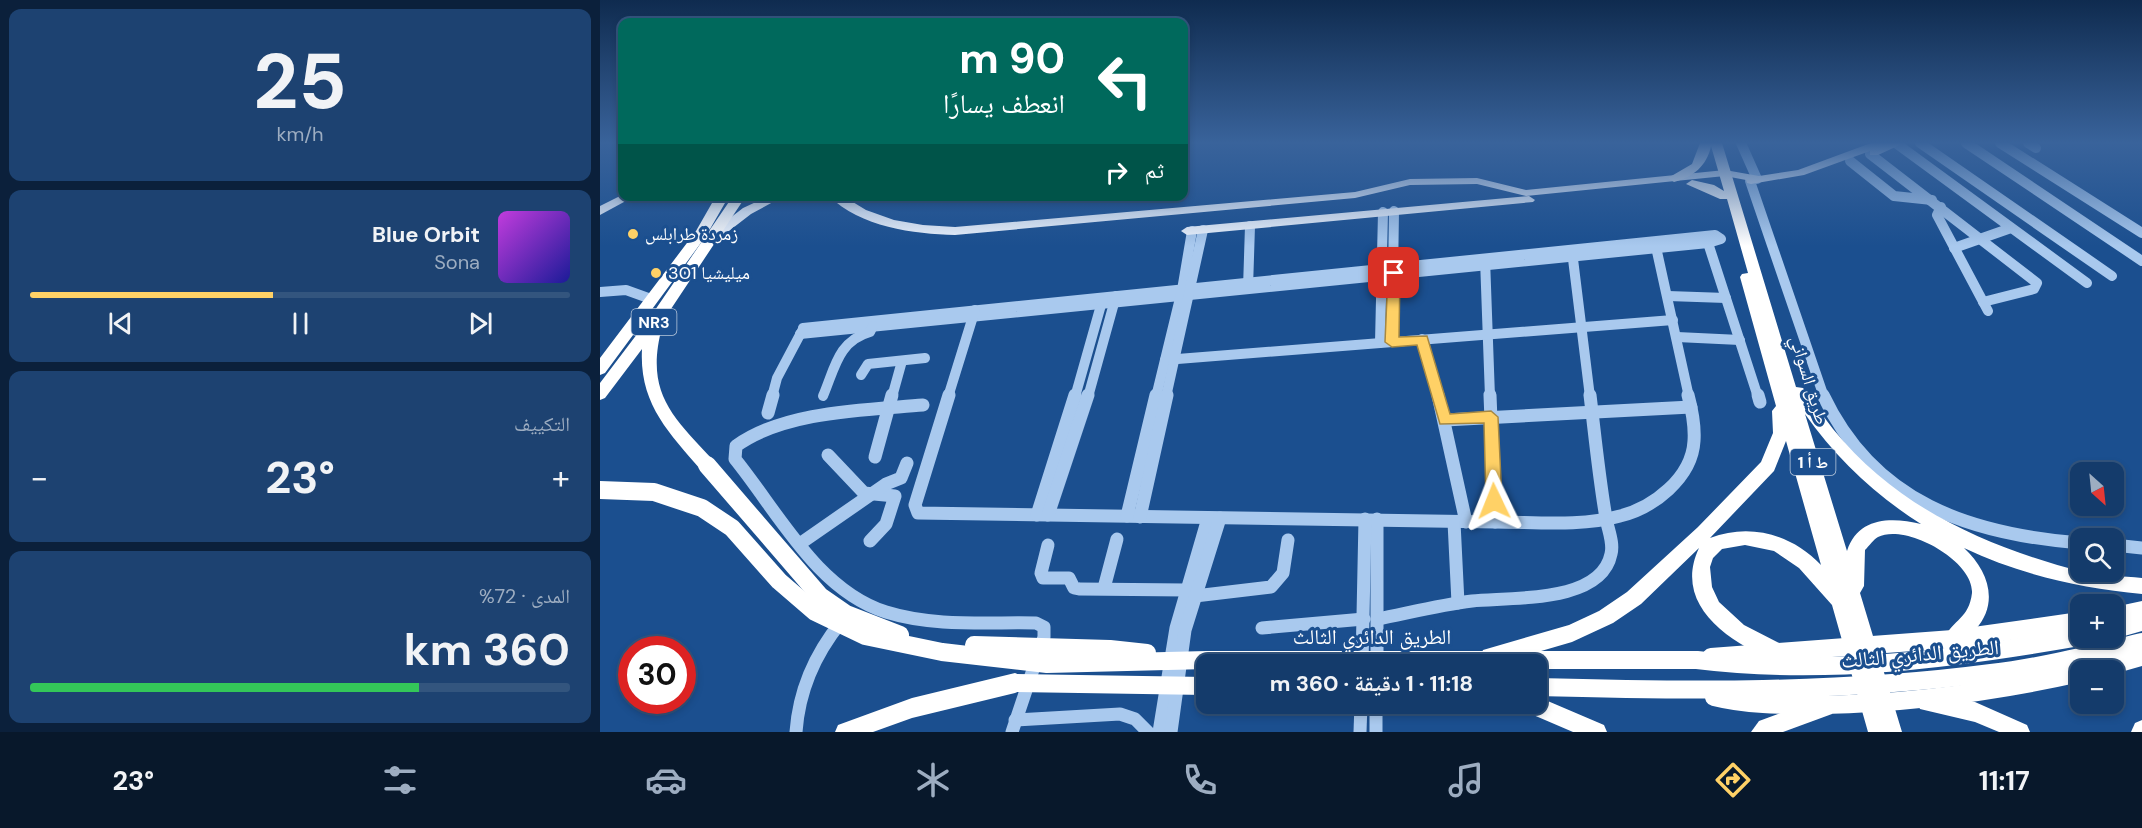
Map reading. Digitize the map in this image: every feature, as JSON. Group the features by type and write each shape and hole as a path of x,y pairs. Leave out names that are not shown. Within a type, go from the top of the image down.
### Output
{"highway":[{"name":"طريق السواني","path":"1721,177 1723,181"},
{"name":"طريق السواني","path":"1722,177 1848,605 1892,732"},
{"path":"1692,184 1710,188 1723,181"},
{"name":"NR3","path":"600,369 719,201"},
{"name":"NR3","path":"600,394 658,317 737,201"},
{"path":"658,317 650,344 649,382 660,411 820,596 846,614 877,628 929,642 1048,649 1110,649 1196,659"},
{"path":"600,350 636,319"},
{"path":"1781,376 1857,467 1885,492 1922,515 1981,547 2041,571 2083,580 2142,586"},
{"path":"1500,654 1581,629 1620,609 1758,479 1768,466 1781,433 1781,376"},
{"name":"الطريق الدائري الثالث","path":"600,490 654,492 702,508 732,528 779,581 815,612 865,636 920,648 1047,664 1196,660"},
{"path":"1848,605 1854,557 1857,546 1864,536 1887,527 1917,530 1941,540 1962,556 1980,584 1983,598 1978,615 1967,629 1953,639"},
{"path":"1776,652 1736,630 1710,605 1701,581 1701,566 1706,554 1715,544 1728,538 1741,536 1757,537 1779,545 1806,561 1848,605"},
{"name":"طريق السواني","path":"1848,605 1876,726"},
{"path":"2124,614 2142,610"},
{"name":"الطريق الدائري الثالث","path":"1697,660 1732,654 1953,639 2070,622"},
{"path":"2124,627 2142,622"},
{"name":"الطريق الدائري الثالث","path":"1547,661 1697,660 1759,667 1869,663 1986,652 2070,639"},
{"name":"الطريق الدائري الثالث","path":"1547,687 1700,692 1970,676 2028,668 2142,642"},
{"path":"2124,662 2142,657"},
{"name":"الطريق الدائري الثالث","path":"1700,692 1744,705 1831,705 1917,701 2036,683 2070,675"},
{"path":"845,732 912,708 1016,683 1196,686"},
{"path":"1917,701 1968,708 1987,714 2020,732"},
{"path":"1761,732 1766,728 1831,705"},
{"path":"1547,711 1597,732"}],"main road":[{"path":"1194,231 1580,191 1674,178 1723,181 1773,177"},
{"path":"844,201 890,224 921,230 956,231 1355,195 1406,182 1477,182 1522,193 1692,184"},
{"path":"600,211 620,201"},
{"path":"712,238 747,211 768,201"}],"street":[{"path":"1753,177 1819,383 1836,420 1857,448 1887,477 1912,496 1954,518 2011,536 2070,542"},
{"path":"1870,177 1894,196 1903,199 1932,200"},
{"path":"1906,177 1932,200 2035,280 2038,285 2034,289 1986,307 1937,215 1941,207"},
{"path":"1942,177 2087,283"},
{"path":"1969,177 2112,276"},
{"path":"2028,177 2075,203 2142,233"},
{"path":"2043,177 2142,261"},
{"path":"1977,204 1996,196"},
{"path":"1388,212 1392,342"},
{"path":"1248,286 1250,225"},
{"path":"1954,248 2011,228"},
{"path":"1127,516 1186,292 1194,231"},
{"path":"768,413 777,378 803,328 874,323 1485,262 1715,235 1721,239 1708,243 1572,253"},
{"path":"1708,243 1760,402"},
{"path":"974,313 915,508 922,514 1460,522 1606,520 1638,510 1656,500 1682,473 1694,443 1691,406 1656,247"},
{"path":"2053,259 2076,251"},
{"path":"1262,628 1370,619 1500,598 1557,595 1585,585 1606,566 1611,557 1612,546 1606,520 1572,253"},
{"path":"1485,262 1495,522"},
{"path":"1380,343 1389,271"},
{"path":"600,292 626,291 651,299"},
{"path":"1668,296 1726,298"},
{"path":"1043,515 1088,397 1115,299"},
{"path":"1043,515 1102,300"},
{"path":"1170,359 1673,320"},
{"path":"823,396 845,344 855,336 870,332 874,323"},
{"path":"1677,337 1740,340"},
{"path":"1422,339 1445,420 1460,522 1458,603"},
{"path":"861,375 868,364 925,358"},
{"path":"1140,517 1170,359"},
{"path":"875,457 902,361"},
{"path":"922,405 889,408 758,431 736,447 735,459 832,579 859,601 884,612 906,617 1040,624 1044,627 1044,637 1014,726 1120,714 1135,719 1148,732"},
{"path":"1445,420 1691,406"},
{"path":"828,455 862,492 872,496 895,496 886,524 870,541"},
{"path":"801,543 872,496 886,484 901,478 907,463"},
{"path":"1159,732 1174,636 1191,593 1214,518"},
{"path":"1371,519 1370,619 1375,654"},
{"path":"1104,588 1117,539"},
{"path":"1048,545 1041,577 1069,578 1076,589 1104,588 1191,593 1271,587 1278,584 1284,573 1288,540"},
{"path":"2124,546 2142,548"},
{"path":"1171,732 1191,593"},
{"path":"796,732 803,697 818,657 828,638 859,601"},
{"path":"1364,654 1370,619"},
{"path":"1360,732 1361,714"},
{"path":"1376,714 1376,732"}],"place":[{"name":"زمردة طرابلس","path":"633,234"},
{"name":"ميليشيا 301","path":"656,273"}],"route":[{"path":"1394,273 1392,342 1422,339 1445,420 1491,417 1494,501"}]}
